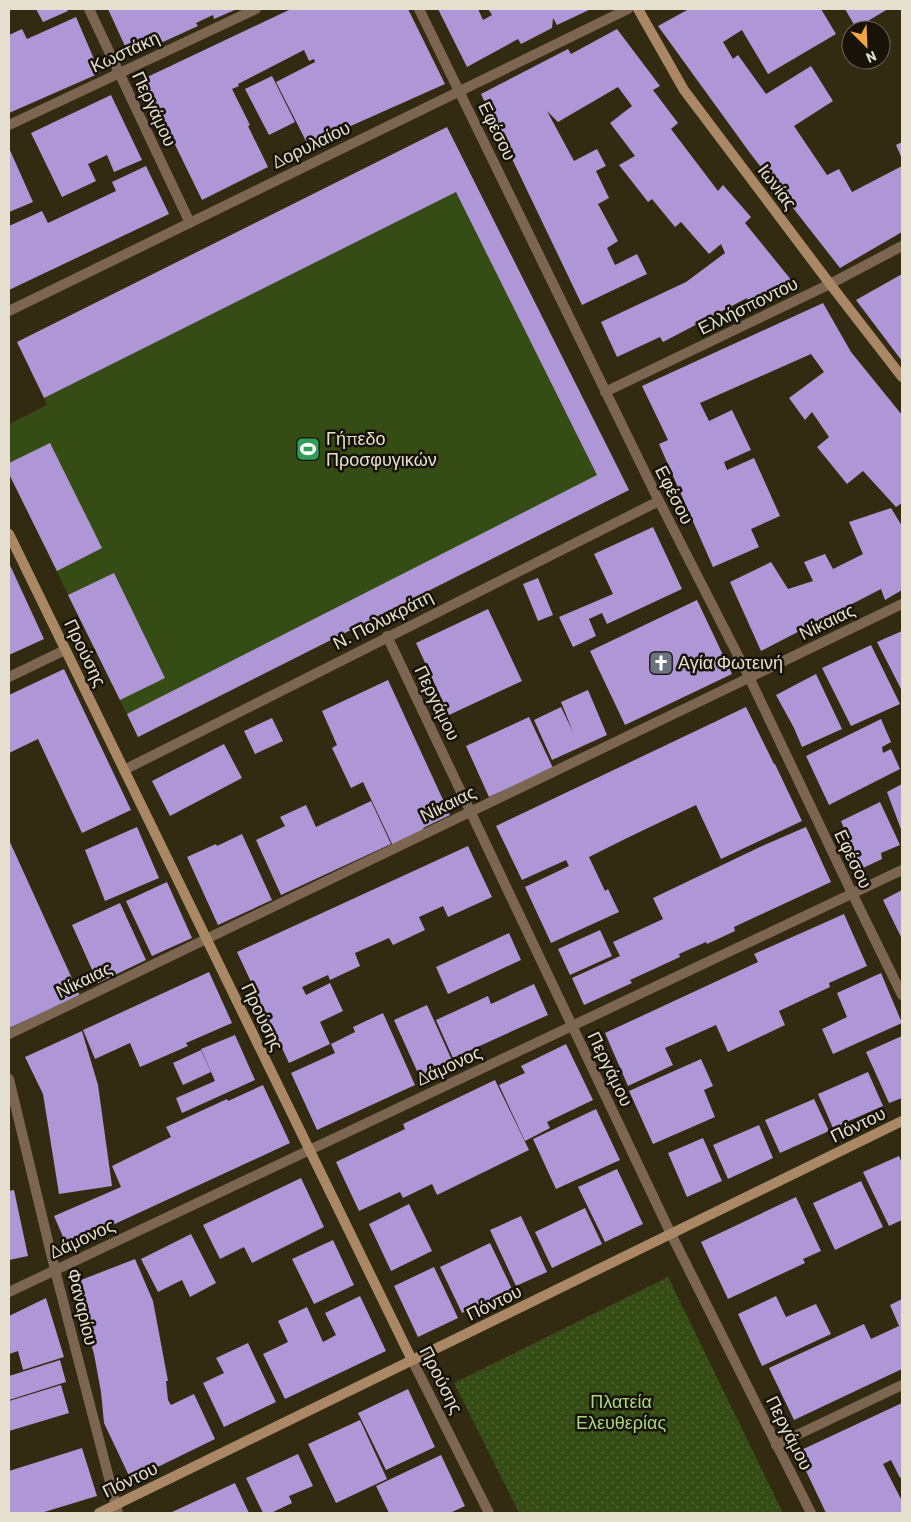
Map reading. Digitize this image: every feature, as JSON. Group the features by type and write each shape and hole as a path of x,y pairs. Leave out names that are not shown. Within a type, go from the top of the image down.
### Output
{"street":[{"name":"Περγάμου","path":"89,9 190,223"},
{"name":"Κωστάκη","path":"9,125 256,9"},
{"name":"Εφέσου","path":"419,9 605,392 749,677 902,995"},
{"name":"Δορυλαίου","path":"9,311 628,9"},
{"name":"Ιωνίας","path":"638,9 684,90 902,377"},
{"name":"Ελλήσποντου","path":"605,392 830,284 902,246"},
{"name":"Ν. Πολυκράτη","path":"124,770 387,636 659,501"},
{"name":"Προύσης","path":"9,534 309,1150 489,1513"},
{"name":"Νίκαιας","path":"9,1034 902,604"},
{"name":"Περγάμου","path":"387,636 671,1234 811,1513"},
{"path":"9,676 65,650"},
{"name":"Δάμονος","path":"9,1292 902,870"},
{"name":"Φαναρίου","path":"9,1080 55,1270 117,1509"},
{"name":"Πόντου","path":"99,1513 117,1509 412,1360 902,1121"},
{"path":"776,1445 902,1385"}],"green space":[{"name":"Γήπεδο Προσφυγικών","path":"474,182 629,490 138,737 9,474 9,424 47,405 44,398"},
{"name":"Πλατεία Ελευθερίας","path":"668,1277 783,1513 519,1513 454,1383"}],"building":[{"path":"36,9 66,9 68,11 43,22"},
{"path":"108,9 237,9 214,19 213,15 196,23 198,26 130,57"},
{"path":"291,9 408,9 445,84 308,145 276,82 315,62 314,59 309,61 304,50 238,84 239,86 232,89 268,167 202,200 143,79"},
{"path":"438,9 478,9 483,20 492,15 488,9 591,9 557,25 553,18 552,28 521,44 518,39 467,67"},
{"path":"689,9 821,9 836,34 768,74 742,30 723,42 733,59 738,55 766,94 811,66 833,101 794,126 827,175 839,169 852,192 902,166 902,232 840,268 750,153 658,26"},
{"path":"845,9 888,9 869,20 851,20"},
{"path":"76,17 100,73 9,113 9,35 22,29 27,39"},
{"path":"617,29 660,86 653,90 678,123 671,129 718,191 723,185 751,217 745,223 792,281 749,304 747,298 663,342 660,337 617,357 601,322 686,282 725,253 721,244 709,254 681,222 675,227 652,199 648,202 619,165 635,156 610,123 632,106 618,87 558,122 547,111 574,161 597,149 606,166 596,171 609,198 598,204 618,241 607,248 615,265 637,254 647,274 582,305 481,94 568,49 571,54"},
{"path":"272,76 295,122 269,135 245,89"},
{"path":"111,95 142,160 114,172 107,155 88,164 96,181 62,197 31,133"},
{"path":"447,127 629,490 138,737 127,714 597,475 456,192 44,398 17,342"},
{"path":"902,142 902,159 896,145"},
{"path":"9,148 33,202 9,212"},
{"path":"146,166 169,214 9,290 9,226 42,211 48,223 116,191 112,182"},
{"path":"902,274 902,361 856,300"},
{"path":"823,303 851,352 902,415 902,503 896,507 863,471 847,484 817,447 829,437 812,412 805,420 789,398 824,372 811,354 700,403 709,421 732,410 751,450 724,462 727,470 754,458 780,516 751,529 759,547 713,567 659,444 668,440 642,386"},
{"path":"50,443 102,548 57,571 9,474 9,463"},
{"path":"891,508 902,526 902,590 885,600 881,589 761,651 730,582 771,562 788,589 813,581 804,562 825,554 833,569 863,554 849,522"},
{"path":"653,527 682,589 607,624 602,613 589,619 596,636 573,647 559,617 613,594 594,554"},
{"path":"9,563 44,639 9,655"},
{"path":"114,573 165,678 120,700 68,595"},
{"path":"538,578 553,615 538,621 523,584"},
{"name":"Αγία Φωτεινή","path":"697,600 732,674 625,725 590,651"},
{"path":"488,609 522,681 449,715 416,643"},
{"path":"902,631 902,691 877,642"},
{"path":"871,645 900,704 851,726 822,668"},
{"path":"64,669 131,810 82,833 38,739 9,753 9,695"},
{"path":"816,674 842,729 802,747 776,695"},
{"path":"388,680 450,815 423,828 425,831 393,846 363,782 351,788 332,748 337,745 322,711"},
{"path":"588,690 607,735 552,760 534,720 561,707 573,732 561,702"},
{"path":"746,707 802,821 721,859 696,805 625,839 589,857 605,891 608,889 619,912 551,943 525,887 569,866 566,860 522,880 496,826"},
{"path":"529,717 553,768 489,797 466,746"},
{"path":"272,718 283,741 255,754 244,731"},
{"path":"881,719 891,742 882,747 883,753 891,749 900,769 829,805 806,756"},
{"path":"224,744 242,778 170,816 152,781"},
{"path":"902,784 902,832 887,792"},
{"path":"371,801 391,844 281,895 256,840 285,826 280,817 306,805 316,827"},
{"path":"880,802 900,845 881,853 882,859 861,869 841,821"},
{"path":"137,827 159,878 105,901 85,850"},
{"path":"806,827 831,882 734,927 735,931 679,954 680,957 630,980 632,983 584,1005 572,978 620,956 613,942 663,919 653,898"},
{"path":"242,834 272,900 218,925 187,857"},
{"path":"9,840 80,996 9,1028"},
{"path":"468,846 492,897 448,917 443,906 419,917 425,930 393,945 389,938 355,953 360,966 330,980 328,975 302,987 306,995 330,983 343,1011 320,1022 330,1044 289,1063 237,952"},
{"path":"167,882 192,938 152,956 126,901"},
{"path":"902,890 902,939 883,900"},
{"path":"120,903 146,960 98,983 72,925"},
{"path":"844,914 867,966 829,983 830,987 779,1011 785,1025 728,1052 716,1025 665,1048 673,1065 628,1086 605,1033 758,962 754,954"},
{"path":"600,930 612,956 570,975 558,949"},
{"path":"509,933 521,960 448,994 436,967"},
{"path":"209,972 232,1023 186,1043 188,1046 140,1067 130,1043 95,1059 83,1030"},
{"path":"881,973 902,1023 833,1054 822,1029 847,1017 837,993"},
{"path":"534,984 548,1015 453,1058 436,1020 488,996 491,1004"},
{"path":"427,1005 455,1067 422,1082 394,1020"},
{"path":"383,1013 415,1085 317,1130 291,1073 335,1053 331,1044 355,1032 353,1027"},
{"path":"82,1031 98,1085 112,1186 59,1194 43,1094 25,1057"},
{"path":"235,1035 255,1080 182,1113 176,1098 215,1081 201,1049"},
{"path":"902,1036 902,1098 889,1103 866,1052"},
{"path":"566,1044 593,1100 547,1122 550,1128 525,1141 499,1085 525,1073 521,1066"},
{"path":"201,1050 211,1072 183,1085 173,1063"},
{"path":"701,1059 713,1086 704,1090 715,1117 653,1144 629,1091"},
{"path":"868,1072 883,1106 833,1128 818,1094"},
{"path":"495,1080 529,1150 437,1195 432,1184 403,1198 400,1192 359,1211 336,1162 405,1129 403,1124"},
{"path":"263,1085 290,1143 67,1246 54,1216 121,1187 112,1166 171,1137 166,1127"},
{"path":"814,1099 829,1131 780,1153 765,1120"},
{"path":"596,1109 620,1160 556,1189 533,1139"},
{"path":"759,1125 773,1158 728,1179 713,1145"},
{"path":"703,1138 722,1181 687,1197 668,1153"},
{"path":"899,1156 902,1163 902,1220 889,1226 863,1172"},
{"path":"617,1169 643,1224 605,1242 578,1187"},
{"path":"301,1178 324,1227 252,1263 244,1247 220,1259 203,1225"},
{"path":"861,1181 883,1227 835,1250 813,1203"},
{"path":"14,1190 28,1256 9,1260 9,1191"},
{"path":"796,1197 821,1251 803,1259 805,1263 728,1299 701,1242"},
{"path":"409,1204 432,1251 391,1271 369,1224"},
{"path":"585,1208 602,1244 552,1268 535,1232"},
{"path":"521,1216 547,1272 516,1286 490,1230"},
{"path":"191,1234 216,1283 190,1297 182,1280 158,1292 141,1259"},
{"path":"333,1240 354,1285 314,1304 292,1259"},
{"path":"490,1243 512,1289 462,1313 440,1267"},
{"path":"135,1259 153,1301 168,1381 166,1381 168,1400 171,1405 194,1394 215,1439 131,1480 104,1423 94,1354 85,1324 81,1280"},
{"path":"434,1267 458,1318 418,1337 394,1286"},
{"path":"360,1296 386,1351 285,1399 263,1354 288,1342 278,1321 307,1307 323,1342 336,1335 325,1313"},
{"path":"776,1296 786,1317 816,1304 831,1334 762,1366 738,1314"},
{"path":"46,1298 64,1357 23,1370 18,1351 9,1354 9,1316"},
{"path":"902,1299 902,1369 794,1420 769,1368 864,1324 871,1339 899,1326 890,1305"},
{"path":"248,1343 276,1402 224,1427 203,1383 224,1373 216,1358"},
{"path":"60,1360 66,1382 9,1400 9,1376"},
{"path":"61,1385 69,1413 9,1431 9,1401"},
{"path":"408,1389 435,1447 386,1470 358,1413"},
{"path":"902,1403 902,1476 900,1478 891,1460 883,1464 902,1501 902,1513 826,1513 797,1452"},
{"path":"360,1420 387,1479 336,1503 308,1444"},
{"path":"82,1448 97,1496 41,1513 9,1513 9,1471"},
{"path":"298,1454 313,1486 289,1496 292,1503 271,1513 263,1513 246,1478"},
{"path":"441,1455 465,1506 450,1513 389,1513 376,1486"},
{"path":"235,1483 249,1513 170,1513 185,1506"}],"place":[{"name":"Γήπεδο Προσφυγικών","path":"308,449"},
{"name":"Αγία Φωτεινή","path":"661,663"}]}
